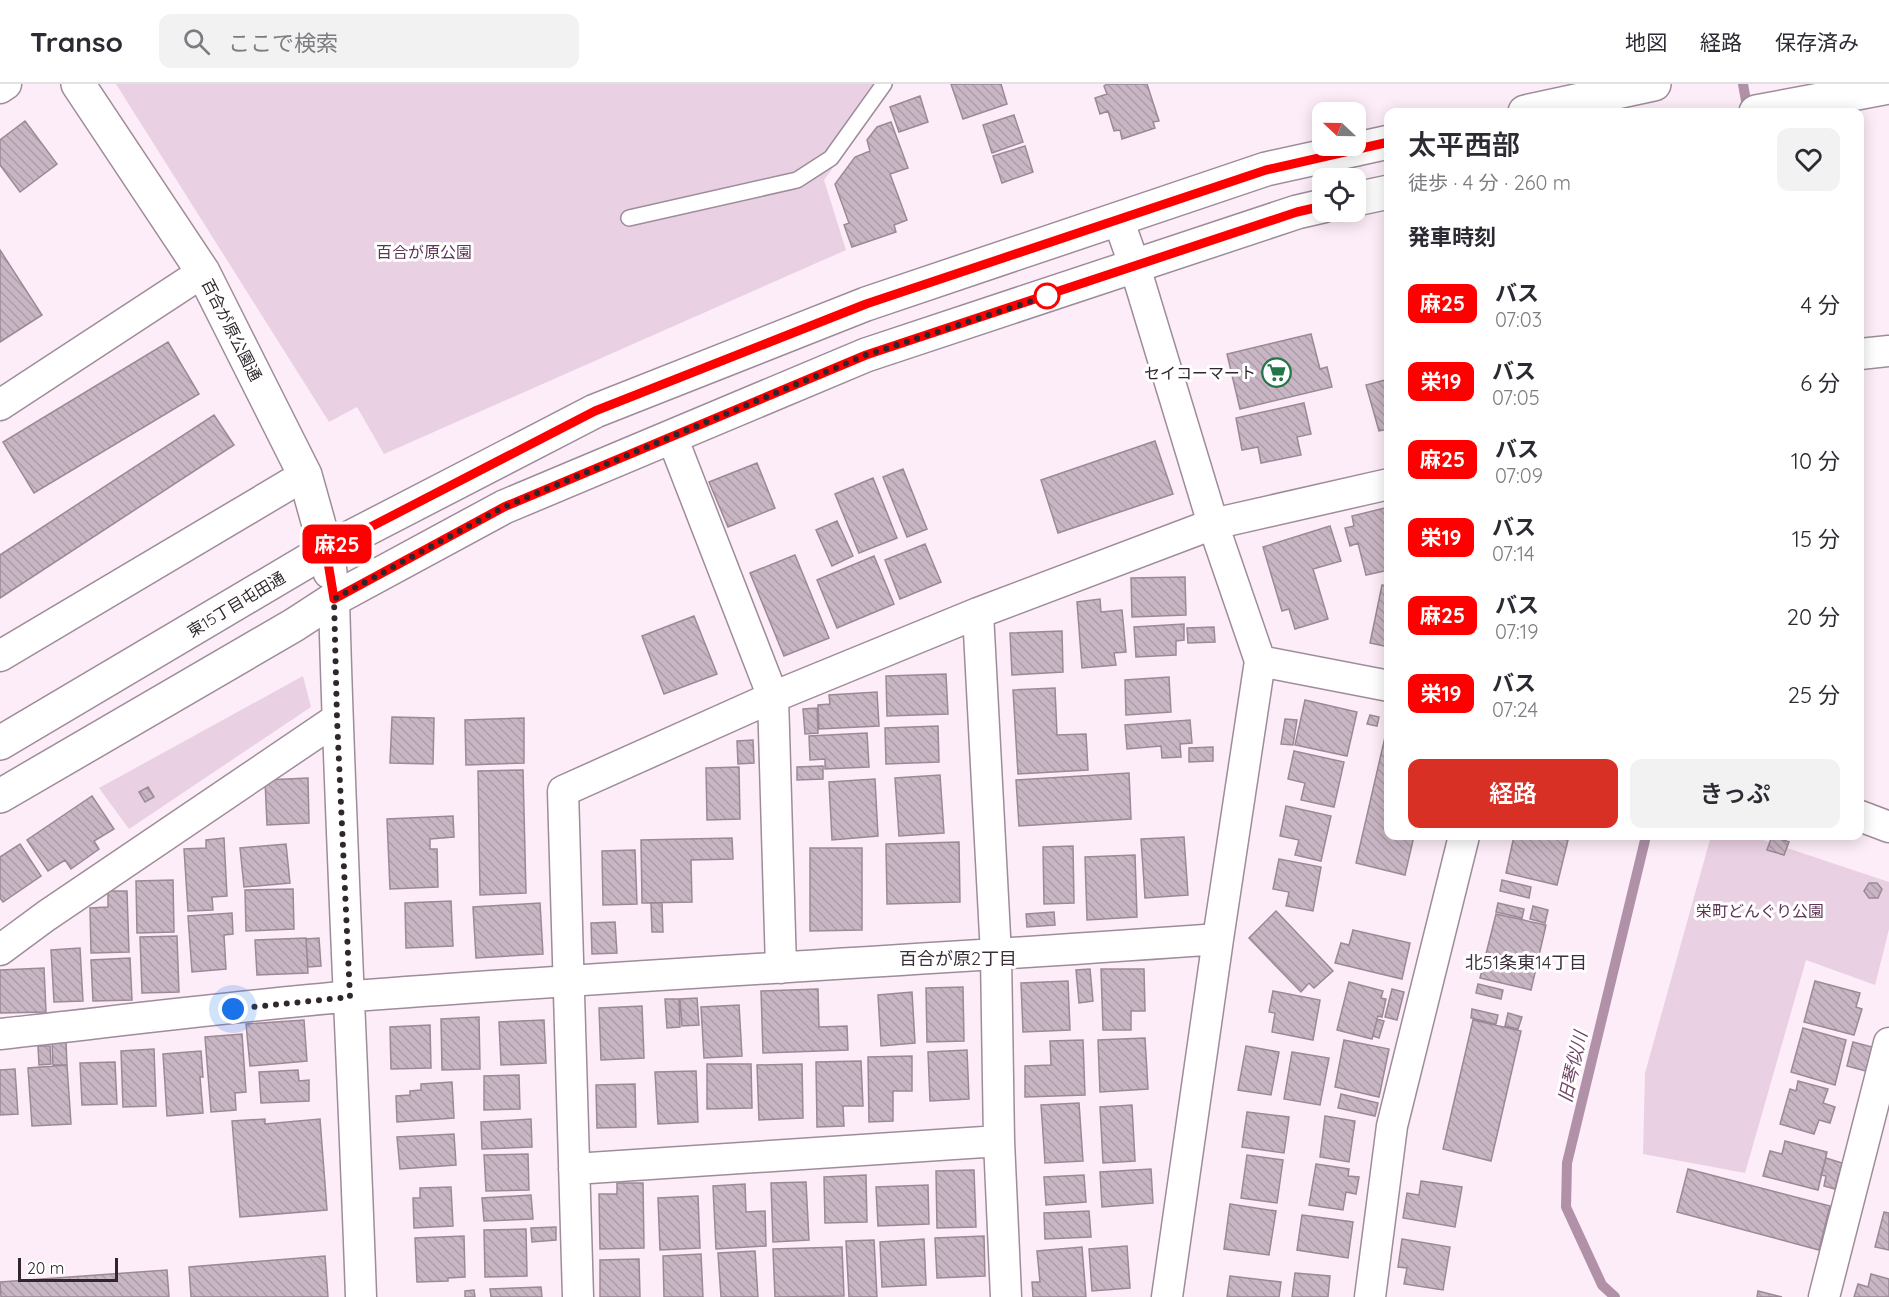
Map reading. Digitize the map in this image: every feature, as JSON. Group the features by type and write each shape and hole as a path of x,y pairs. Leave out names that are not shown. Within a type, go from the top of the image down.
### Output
{"street":[{"path":"0,88 6,84"},
{"name":"百合が原公園通","path":"78,84 203,272 305,476 326,550 334,599"},
{"path":"1543,108 1654,84"},
{"path":"1775,108 1889,87"},
{"name":"東15丁目屯田通","path":"0,744 326,550 595,411 866,304 1266,170 1384,143"},
{"path":"1366,197 1384,193"},
{"path":"0,796 294,625 334,599 504,507 866,355 1312,209"},
{"path":"1118,219 1135,267 1212,524 1260,661 1167,1297"},
{"path":"0,405 203,272"},
{"path":"1864,354 1889,351"},
{"path":"672,437 773,696 781,968"},
{"path":"0,656 305,476"},
{"path":"578,1297 563,792 773,696 978,613 1212,524 1384,485"},
{"path":"334,599 361,1297"},
{"path":"978,613 996,956 999,1141 1006,1297"},
{"path":"1260,661 1384,685"},
{"path":"0,950 337,719"},
{"path":"1864,818 1889,827"},
{"path":"1370,1297 1392,1125 1463,840"},
{"path":"0,1034 350,997 568,981 996,956 1218,939"},
{"path":"1824,1297 1889,1042"},
{"path":"574,1169 999,1141"}],"lane":[{"path":"629,218 797,180 831,158 884,84"}],"green space":[{"name":"百合が原公園","path":"116,84 894,84 824,180 846,250 384,454 357,407 329,422"},
{"path":"303,676 311,707 129,829 99,788"},
{"name":"栄町どんぐり公園","path":"1710,840 1763,840 1889,882 1889,929 1875,985 1806,960 1745,1173 1643,1154 1645,1073"}],"building":[{"path":"951,84 1001,84 1007,104 963,119"},
{"path":"1107,84 1147,84 1159,121 1153,122 1155,128 1122,139 1120,130 1114,131 1108,111 1100,114 1095,98 1107,94 1104,86"},
{"path":"920,96 928,122 899,132 890,107"},
{"path":"1014,115 1023,142 992,153 983,125"},
{"path":"25,121 57,164 20,192 0,165 0,140"},
{"path":"891,122 908,168 890,174 907,220 894,225 896,232 852,247 844,225 849,223 835,184 855,157 870,151 867,140 877,127"},
{"path":"1025,146 1033,172 1002,183 993,156"},
{"path":"0,250 42,315 0,342"},
{"path":"1311,334 1320,369 1327,367 1332,387 1240,409 1227,354"},
{"path":"168,342 199,394 34,493 3,442"},
{"path":"1384,380 1384,430 1379,431 1366,385"},
{"path":"1304,403 1311,434 1297,437 1301,455 1261,463 1258,447 1242,450 1236,418"},
{"path":"214,415 234,445 0,598 0,555"},
{"path":"1155,441 1173,494 1058,533 1041,480"},
{"path":"757,463 775,508 728,527 709,482"},
{"path":"903,469 927,529 907,537 883,477"},
{"path":"873,478 897,538 859,553 835,494"},
{"path":"1384,508 1384,571 1366,575 1358,543 1350,546 1345,528 1354,526 1352,516"},
{"path":"837,521 853,556 832,566 816,530"},
{"path":"1330,526 1341,561 1313,569 1328,619 1295,629 1289,609 1282,611 1263,547"},
{"path":"925,544 941,582 900,599 885,560"},
{"path":"795,555 829,638 784,656 750,573"},
{"path":"874,556 894,604 837,628 817,580"},
{"path":"1185,577 1186,615 1132,617 1131,578"},
{"path":"1382,585 1384,585 1384,646 1370,643"},
{"path":"1100,599 1101,612 1122,610 1126,652 1114,653 1116,665 1082,668 1077,602"},
{"path":"694,616 717,674 664,694 642,636"},
{"path":"1184,624 1184,640 1176,641 1176,655 1136,657 1134,627"},
{"path":"1214,627 1215,642 1188,643 1187,628"},
{"path":"1062,631 1063,672 1012,675 1010,633"},
{"path":"946,674 948,714 887,716 886,676"},
{"path":"1169,677 1171,712 1126,715 1125,680"},
{"path":"1055,688 1057,735 1086,734 1088,770 1018,774 1013,690"},
{"path":"877,692 879,726 819,729 818,705 830,704 829,695"},
{"path":"1305,700 1357,712 1347,756 1295,745"},
{"path":"817,708 818,733 805,734 803,709"},
{"path":"1370,715 1379,717 1377,726 1367,724"},
{"path":"392,717 434,718 433,764 390,763"},
{"path":"524,718 524,763 466,765 465,720"},
{"path":"1285,719 1297,720 1293,745 1281,744"},
{"path":"1190,720 1192,743 1180,744 1181,757 1162,758 1161,746 1127,749 1125,725"},
{"path":"938,726 939,762 886,764 885,728"},
{"path":"867,733 869,767 825,769 825,759 810,760 809,736"},
{"path":"753,740 754,763 738,764 737,741"},
{"path":"1384,741 1384,840 1413,840 1405,875 1356,863"},
{"path":"1213,747 1213,761 1189,762 1189,748"},
{"path":"1294,751 1344,762 1334,807 1301,800 1305,783 1288,779"},
{"path":"823,766 823,779 797,780 797,767"},
{"path":"739,767 740,819 707,820 706,768"},
{"path":"523,770 526,893 480,895 478,771"},
{"path":"1129,773 1131,819 1019,826 1016,780"},
{"path":"940,775 944,833 899,836 895,778"},
{"path":"308,778 309,823 267,825 265,780"},
{"path":"875,779 878,836 832,840 829,782"},
{"path":"148,787 154,797 145,802 139,792"},
{"path":"92,796 114,829 94,841 99,849 71,869 65,860 48,871 27,840"},
{"path":"1286,806 1331,816 1321,861 1295,855 1299,840 1280,836"},
{"path":"453,816 454,837 430,839 430,849 437,849 438,887 390,889 387,819"},
{"path":"1184,837 1188,895 1145,898 1141,839"},
{"path":"224,838 227,896 212,897 213,910 188,911 184,849 206,848 206,840"},
{"path":"732,838 733,859 691,860 692,902 642,903 641,840"},
{"path":"1513,840 1568,840 1557,885 1506,873"},
{"path":"1771,840 1789,842 1784,855 1767,850"},
{"path":"959,842 960,902 887,904 886,844"},
{"path":"20,844 41,876 3,902 0,898 0,857"},
{"path":"286,844 290,883 244,887 240,848"},
{"path":"1073,846 1074,903 1044,904 1043,847"},
{"path":"810,848 862,848 862,930 810,931"},
{"path":"635,850 637,904 603,905 602,851"},
{"path":"1135,855 1137,917 1087,920 1085,857"},
{"path":"1279,859 1321,867 1313,911 1286,906 1289,892 1273,889"},
{"path":"173,880 174,932 137,933 136,881"},
{"path":"1502,880 1531,887 1529,898 1500,891"},
{"path":"1869,883 1877,883 1882,889 1878,898 1869,898 1864,891"},
{"path":"293,889 294,929 246,931 245,890"},
{"path":"108,891 127,891 129,952 91,953 90,908 108,907"},
{"path":"451,901 453,946 406,948 405,903"},
{"path":"540,903 543,954 476,958 473,907"},
{"path":"651,903 662,903 663,932 652,932"},
{"path":"1498,903 1524,909 1522,918 1496,912"},
{"path":"1533,906 1548,910 1545,923 1530,919"},
{"path":"1276,911 1333,971 1314,988 1309,983 1301,992 1249,938"},
{"path":"1054,912 1055,925 1027,927 1026,914"},
{"path":"232,913 233,934 224,935 226,969 192,972 188,916"},
{"path":"1496,914 1546,925 1531,990 1480,978"},
{"path":"615,922 617,953 592,954 591,923"},
{"path":"1353,930 1410,943 1402,979 1335,963 1341,943 1349,945"},
{"path":"177,936 179,992 142,993 140,937"},
{"path":"306,938 308,973 257,975 255,940"},
{"path":"319,938 321,966 308,967 306,939"},
{"path":"80,948 83,1001 54,1002 51,950"},
{"path":"130,958 132,1000 93,1001 91,960"},
{"path":"44,968 46,1012 0,1013 0,970"},
{"path":"1090,969 1093,1001 1079,1003 1076,970"},
{"path":"1101,969 1144,969 1145,1011 1131,1011 1131,1030 1103,1030"},
{"path":"1068,981 1070,1030 1023,1032 1021,983"},
{"path":"1815,981 1860,993 1856,1007 1862,1009 1854,1035 1804,1022"},
{"path":"1349,982 1383,991 1381,998 1386,999 1382,1017 1378,1016 1372,1039 1337,1030"},
{"path":"1478,984 1503,990 1501,999 1476,993"},
{"path":"963,987 964,1041 927,1042 926,988"},
{"path":"818,989 819,1027 847,1026 848,1050 763,1053 761,991"},
{"path":"1392,989 1404,992 1397,1020 1385,1017"},
{"path":"1273,991 1320,1000 1313,1040 1272,1032 1275,1013 1269,1012"},
{"path":"912,992 915,1043 881,1046 878,995"},
{"path":"697,998 699,1025 682,1026 680,999"},
{"path":"665,999 679,999 680,1027 667,1028"},
{"path":"739,1005 742,1056 704,1058 701,1007"},
{"path":"642,1006 644,1058 601,1060 599,1008"},
{"path":"1472,1009 1498,1015 1496,1024 1471,1018"},
{"path":"1508,1013 1522,1017 1518,1029 1505,1026"},
{"path":"479,1017 480,1069 442,1070 441,1019"},
{"path":"1377,1019 1384,1021 1379,1038 1373,1036"},
{"path":"304,1020 307,1061 250,1066 246,1024"},
{"path":"544,1020 546,1063 501,1065 499,1022"},
{"path":"1473,1020 1521,1031 1491,1161 1443,1149"},
{"path":"430,1025 431,1068 391,1069 390,1027"},
{"path":"1803,1028 1846,1040 1835,1085 1791,1072"},
{"path":"242,1034 246,1092 235,1093 236,1110 211,1112 205,1037"},
{"path":"1145,1038 1148,1089 1100,1092 1098,1040"},
{"path":"1083,1040 1085,1095 1025,1097 1025,1066 1051,1065 1050,1041"},
{"path":"1344,1040 1389,1049 1379,1097 1335,1087"},
{"path":"66,1042 67,1065 53,1065 52,1043"},
{"path":"1853,1042 1872,1047 1866,1071 1847,1066"},
{"path":"38,1046 50,1046 51,1064 39,1065"},
{"path":"1246,1046 1279,1052 1271,1095 1238,1090"},
{"path":"154,1049 156,1106 123,1107 121,1051"},
{"path":"967,1050 969,1099 930,1101 928,1052"},
{"path":"201,1051 203,1077 200,1077 203,1113 167,1116 163,1054"},
{"path":"1292,1052 1329,1058 1320,1105 1284,1099"},
{"path":"912,1056 912,1091 893,1091 893,1121 869,1122 868,1057"},
{"path":"861,1061 863,1106 843,1106 844,1126 817,1127 816,1062"},
{"path":"115,1062 117,1104 82,1105 80,1063"},
{"path":"707,1064 751,1064 752,1108 707,1109"},
{"path":"802,1064 803,1118 759,1120 757,1065"},
{"path":"67,1065 71,1124 32,1126 28,1068"},
{"path":"15,1069 18,1114 0,1115 0,1070"},
{"path":"298,1070 299,1081 309,1080 309,1101 261,1103 259,1072"},
{"path":"696,1071 698,1122 658,1124 655,1072"},
{"path":"519,1075 520,1109 484,1110 484,1076"},
{"path":"1798,1081 1828,1089 1823,1103 1835,1107 1830,1123 1819,1120 1814,1134 1780,1124 1790,1089 1796,1091"},
{"path":"452,1082 454,1118 397,1122 396,1096 410,1095 410,1091 421,1090 421,1084"},
{"path":"635,1084 636,1127 597,1128 596,1085"},
{"path":"1341,1094 1378,1103 1375,1116 1338,1108"},
{"path":"1079,1103 1083,1161 1045,1163 1041,1105"},
{"path":"1132,1105 1135,1161 1103,1163 1100,1107"},
{"path":"1247,1112 1289,1117 1284,1153 1242,1147"},
{"path":"1325,1116 1355,1121 1349,1162 1320,1157"},
{"path":"265,1119 265,1124 320,1119 327,1210 240,1217 232,1121"},
{"path":"531,1119 532,1147 482,1149 481,1122"},
{"path":"454,1134 456,1165 400,1169 397,1137"},
{"path":"1785,1141 1827,1152 1818,1190 1763,1176 1770,1151 1782,1154"},
{"path":"528,1154 529,1190 486,1191 484,1155"},
{"path":"1247,1155 1283,1160 1277,1203 1241,1198"},
{"path":"1826,1158 1842,1163 1835,1189 1824,1186 1826,1176 1821,1175"},
{"path":"1316,1164 1349,1169 1348,1176 1359,1177 1356,1194 1346,1192 1343,1210 1309,1205"},
{"path":"1151,1169 1153,1203 1102,1207 1100,1172"},
{"path":"1688,1169 1830,1206 1819,1250 1677,1212"},
{"path":"974,1170 976,1227 937,1228 936,1171"},
{"path":"866,1175 867,1222 825,1223 824,1177"},
{"path":"1084,1175 1086,1202 1046,1205 1044,1177"},
{"path":"1421,1181 1462,1187 1455,1227 1403,1218 1407,1193 1419,1195"},
{"path":"806,1182 809,1240 773,1242 771,1183"},
{"path":"617,1183 643,1183 644,1248 600,1249 599,1194 617,1194"},
{"path":"745,1184 746,1212 765,1211 766,1246 716,1249 713,1186"},
{"path":"928,1185 929,1224 878,1226 876,1187"},
{"path":"451,1187 453,1226 414,1228 413,1198 420,1198 420,1188"},
{"path":"531,1195 533,1219 484,1221 482,1198"},
{"path":"698,1196 700,1248 660,1250 658,1198"},
{"path":"1230,1204 1276,1211 1269,1255 1224,1249"},
{"path":"1089,1211 1091,1237 1045,1239 1044,1213"},
{"path":"1884,1212 1889,1213 1889,1250 1875,1247"},
{"path":"1302,1215 1353,1222 1348,1258 1297,1250"},
{"path":"556,1227 556,1240 532,1242 531,1228"},
{"path":"526,1229 527,1276 485,1277 484,1230"},
{"path":"464,1236 465,1277 448,1278 448,1281 417,1282 415,1238"},
{"path":"984,1236 985,1276 937,1278 935,1238"},
{"path":"924,1239 926,1285 882,1287 880,1242"},
{"path":"1402,1239 1450,1247 1443,1290 1404,1284 1407,1268 1398,1267"},
{"path":"874,1240 877,1297 849,1297 846,1241"},
{"path":"1127,1246 1130,1288 1092,1291 1089,1249"},
{"path":"842,1247 844,1296 775,1297 773,1249"},
{"path":"1082,1247 1086,1297 1033,1297 1032,1282 1040,1282 1037,1251"},
{"path":"755,1251 758,1297 721,1297 718,1253"},
{"path":"701,1254 703,1297 664,1297 663,1256"},
{"path":"325,1256 328,1297 191,1297 189,1267"},
{"path":"639,1259 640,1297 600,1297 600,1260"},
{"path":"167,1270 169,1297 1,1297 0,1282"},
{"path":"1295,1273 1330,1276 1328,1297 1292,1297"},
{"path":"1871,1274 1889,1279 1889,1297 1854,1297 1858,1284 1868,1287"},
{"path":"1230,1276 1281,1282 1279,1297 1227,1297"},
{"path":"541,1287 542,1297 491,1297 490,1289"},
{"path":"474,1290 475,1297 465,1297 465,1291"},
{"path":"1758,1291 1782,1297 1757,1297"}],"waterway":[{"name":"旧琴似川","path":"1743,84 1747,108"},
{"name":"旧琴似川","path":"1615,1297 1602,1285 1566,1207 1567,1163 1645,840"}],"bus line":[{"name":"麻25","path":"1312,209 866,355 504,507 334,599 326,550 595,411 866,304 1266,170 1384,143"}],"place":[{"name":"セイコーマート","path":"1277,373"}],"district":[{"name":"百合が原2丁目","path":"958,959"},
{"name":"北51条東14丁目","path":"1526,963"}],"route":[{"path":"233,1009 350,997 337,719 334,599 504,507 866,355 1047,296"}]}
